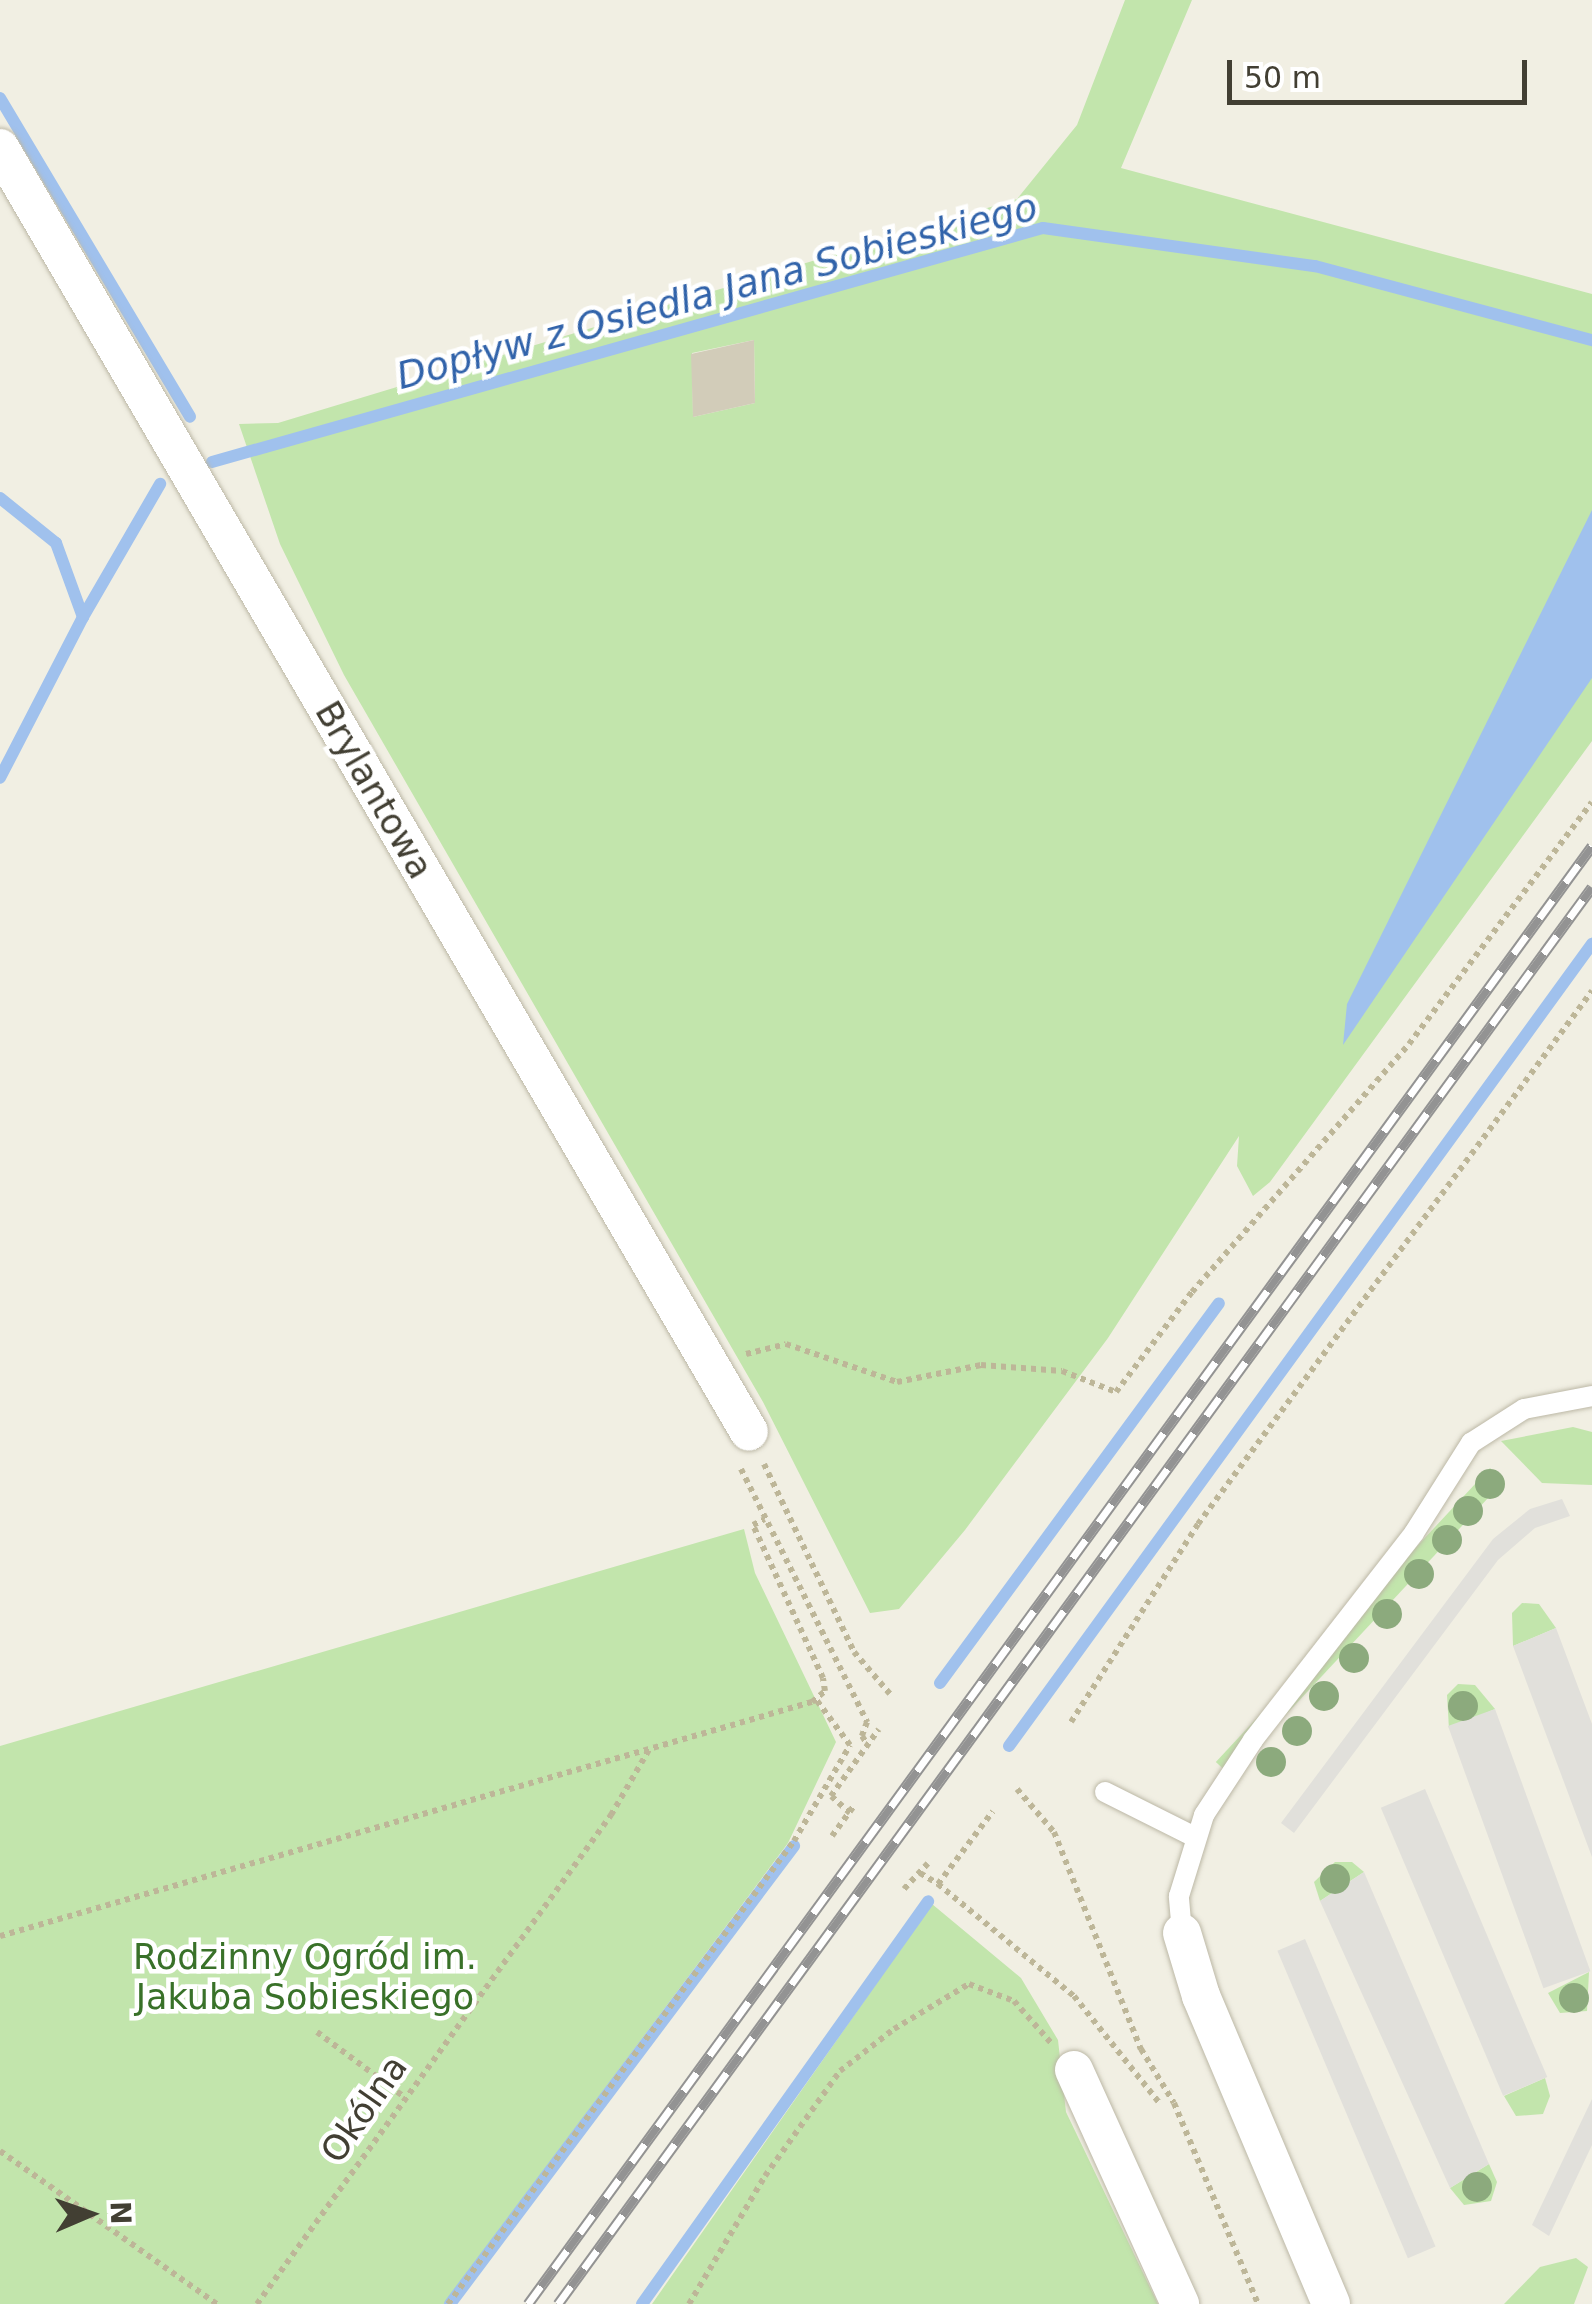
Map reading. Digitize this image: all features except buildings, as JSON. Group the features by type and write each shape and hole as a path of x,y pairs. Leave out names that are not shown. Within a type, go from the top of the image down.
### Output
{"street":[{"name":"Brylantowa","path":"0,148 748,1432"},
{"path":"1182,1933 1201,1996 1330,2304"},
{"path":"1074,2070 1180,2304"}],"lane":[{"path":"1182,1933 1179,1896 1194,1837 1254,1740 1414,1533 1471,1443 1524,1409 1592,1396"},
{"path":"1104,1792 1194,1837"}],"path":[{"path":"710,1363 786,1344 898,1382 980,1365 1062,1371 1116,1392 1192,1292 1408,1044 1592,802"},
{"path":"1071,1722 1198,1524 1592,991"},
{"path":"866,1744 862,1736 867,1722 732,1450 748,1432 854,1652 890,1694"},
{"path":"0,1936 814,1700 824,1691 823,1678 753,1525 765,1519"},
{"path":"448,2304 794,1841 850,1745 814,1700"},
{"path":"832,1836 851,1810 831,1796 880,1729"},
{"name":"Okólna","path":"257,2304 403,2096 610,1816 650,1747"},
{"path":"1018,1788 1054,1832 1141,2050 1162,2080 1258,2304"},
{"path":"938,1884 994,1811"},
{"path":"904,1888 928,1863"},
{"path":"920,1873 1074,1996 1161,2106"},
{"path":"689,2304 765,2176 840,2071 909,2020 969,1984 1014,2000 1074,2070"},
{"path":"317,2032 403,2096"},
{"path":"1136,2070 1162,2080"},
{"path":"0,2151 217,2304"}],"green space":[{"path":"1125,0 1192,0 1121,168 1592,294 1592,741 1270,1182 1253,1196 1237,1166 1239,1136 1108,1338 965,1530 899,1609 870,1613 763,1402 344,675 280,544 239,424 278,423 1017,199 1077,125","holes":["754,340 755,403 693,417 692,353"]},
{"path":"1573,1427 1592,1432 1592,1485 1542,1483 1501,1441"},
{"path":"1490,1468 1504,1481 1230,1775 1216,1762"},
{"name":"Rodzinny Ogród im. Jakuba Sobieskiego","path":"744,1529 755,1573 836,1742 788,1843 444,2304 0,2304 0,1746"},
{"path":"1522,1603 1539,1604 1556,1628 1513,1646 1512,1613"},
{"path":"1458,1684 1475,1685 1495,1709 1449,1729 1447,1695"},
{"path":"1335,1862 1352,1862 1364,1872 1320,1901 1314,1882"},
{"path":"932,1904 1021,1978 1058,2040 1066,2112 1158,2304 652,2304"},
{"path":"1589,1972 1587,2011 1560,2013 1548,1993"},
{"path":"1545,2078 1550,2096 1543,2114 1516,2116 1504,2096"},
{"path":"1489,2164 1497,2182 1491,2201 1464,2205 1450,2188"},
{"path":"1576,2258 1588,2267 1574,2304 1504,2304 1540,2267"}],"shaded area":[{"path":"1562,1499 1570,1516 1535,1528 1498,1560 1294,1833 1281,1823 1493,1539 1530,1509"},
{"path":"1556,1628 1592,1724 1592,1857 1513,1646"},
{"path":"1495,1709 1590,1971 1543,1988 1448,1726"},
{"path":"1425,1789 1547,2077 1503,2096 1381,1808"},
{"path":"1364,1872 1489,2164 1450,2188 1320,1901"},
{"path":"1305,1939 1436,2246 1408,2258 1277,1951"},
{"path":"1592,2099 1592,2145 1549,2236 1532,2225"}],"water":[{"path":"1592,510 1592,678 1343,1045 1347,1004"}],"waterway":[{"path":"0,98 190,417"},
{"name":"Dopływ z Osiedla Jana Sobieskiego","path":"212,462 1043,228 1315,266 1592,340"},
{"name":"Dopływ z Osiedla Jana Sobieskiego","path":"83,617 160,484"},
{"path":"0,498 56,543 83,617 0,778"},
{"path":"1009,1746 1592,944"},
{"path":"940,1683 1219,1303"},
{"path":"450,2304 794,1846"},
{"path":"642,2304 928,1901"}],"railway":[{"path":"528,2304 1592,846"},
{"path":"558,2304 1592,887"}]}
